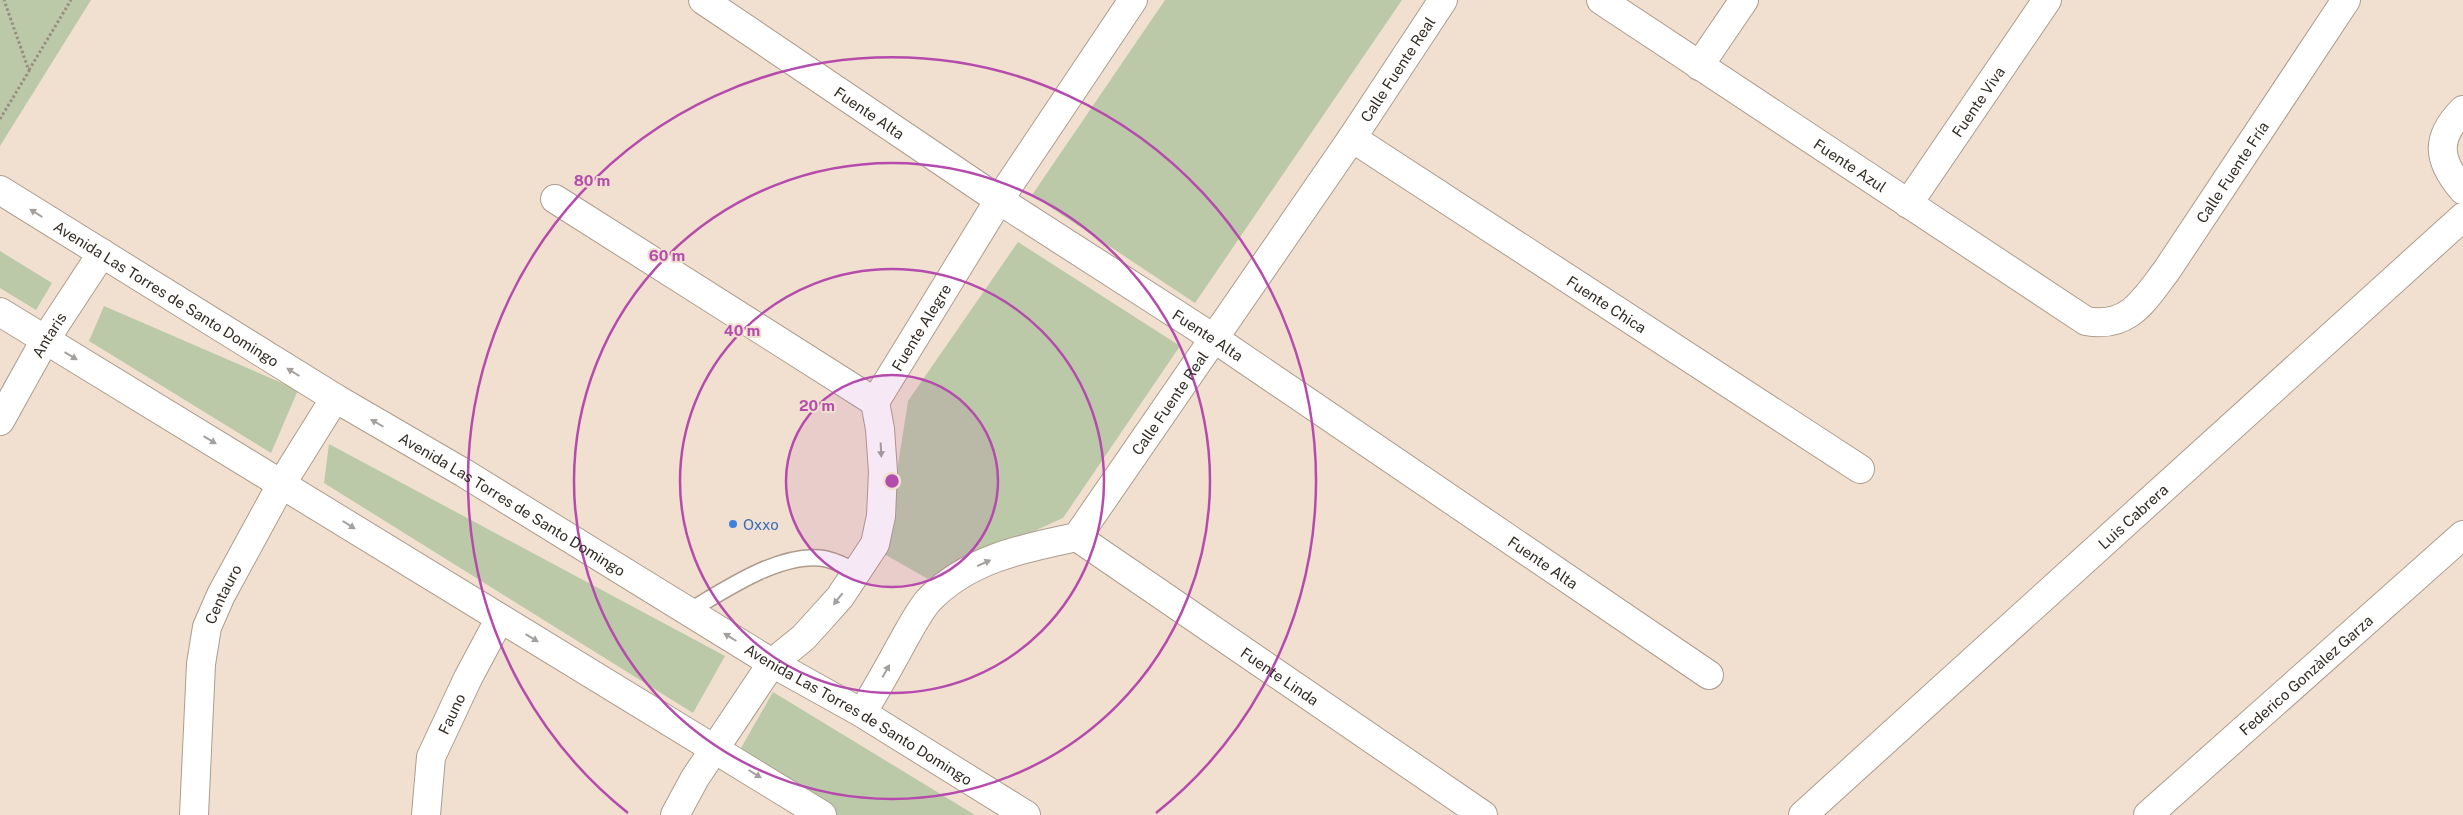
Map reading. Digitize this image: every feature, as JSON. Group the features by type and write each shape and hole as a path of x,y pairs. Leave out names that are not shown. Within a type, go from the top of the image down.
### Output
{"street":[{"name":"Fuente Alta","path":"703,0 999,200 1215,339 1709,675"},
{"name":"Fuente Alegre","path":"875,402 999,200 1133,0"},
{"name":"Calle Fuente Real","path":"1078,537 1352,138 1443,0"},
{"name":"Fuente Azul","path":"1600,0 2086,321 2101,324"},
{"path":"1699,66 1744,0"},
{"name":"Fuente Viva","path":"1908,204 2047,0"},
{"name":"Calle Fuente Fría","path":"2101,324 2125,317 2137,309 2167,270 2346,0"},
{"path":"2458,184 2443,154 2442,137 2449,124 2463,110"},
{"name":"Fuente Chica","path":"1352,138 1860,469"},
{"name":"Avenida Las Torres de Santo Domingo","path":"0,190 334,398 464,473 772,663 862,713 1026,815"},
{"path":"555,198 875,402 880,429 883,472 881,516 875,544 840,597 813,628 772,663 714,748 675,815"},
{"name":"Luis Cabrera","path":"1803,815 2463,217"},
{"name":"Antaris","path":"0,421 45,340 102,253"},
{"path":"0,312 822,815"},
{"name":"Centauro","path":"194,815 201,664 206,627 221,595 282,483 334,398"},
{"name":"Federico Gonzàlez Garza","path":"2148,815 2463,535"},
{"path":"862,713 927,602 942,588 966,572 1013,551 1078,537"},
{"name":"Fuente Linda","path":"1078,537 1483,815"},
{"name":"Fauno","path":"426,815 431,757 468,678 500,618"}],"lane":[{"path":"689,611 744,580 780,564 820,558 856,571"}],"path":[{"path":"4,0 29,71"},
{"path":"0,119 71,0"}],"green space":[{"path":"0,0 91,0 0,146"},
{"path":"1165,0 1402,0 1195,303 1032,195"},
{"path":"1018,242 1180,346 1063,518 928,579 884,554 908,401"},
{"path":"0,251 52,283 36,310 0,288"},
{"path":"104,306 298,390 271,453 89,341"},
{"path":"329,444 725,656 693,713 324,483"},
{"path":"773,692 975,815 835,815 737,755"}],"place":[{"name":"Oxxo","path":"733,524"}]}
